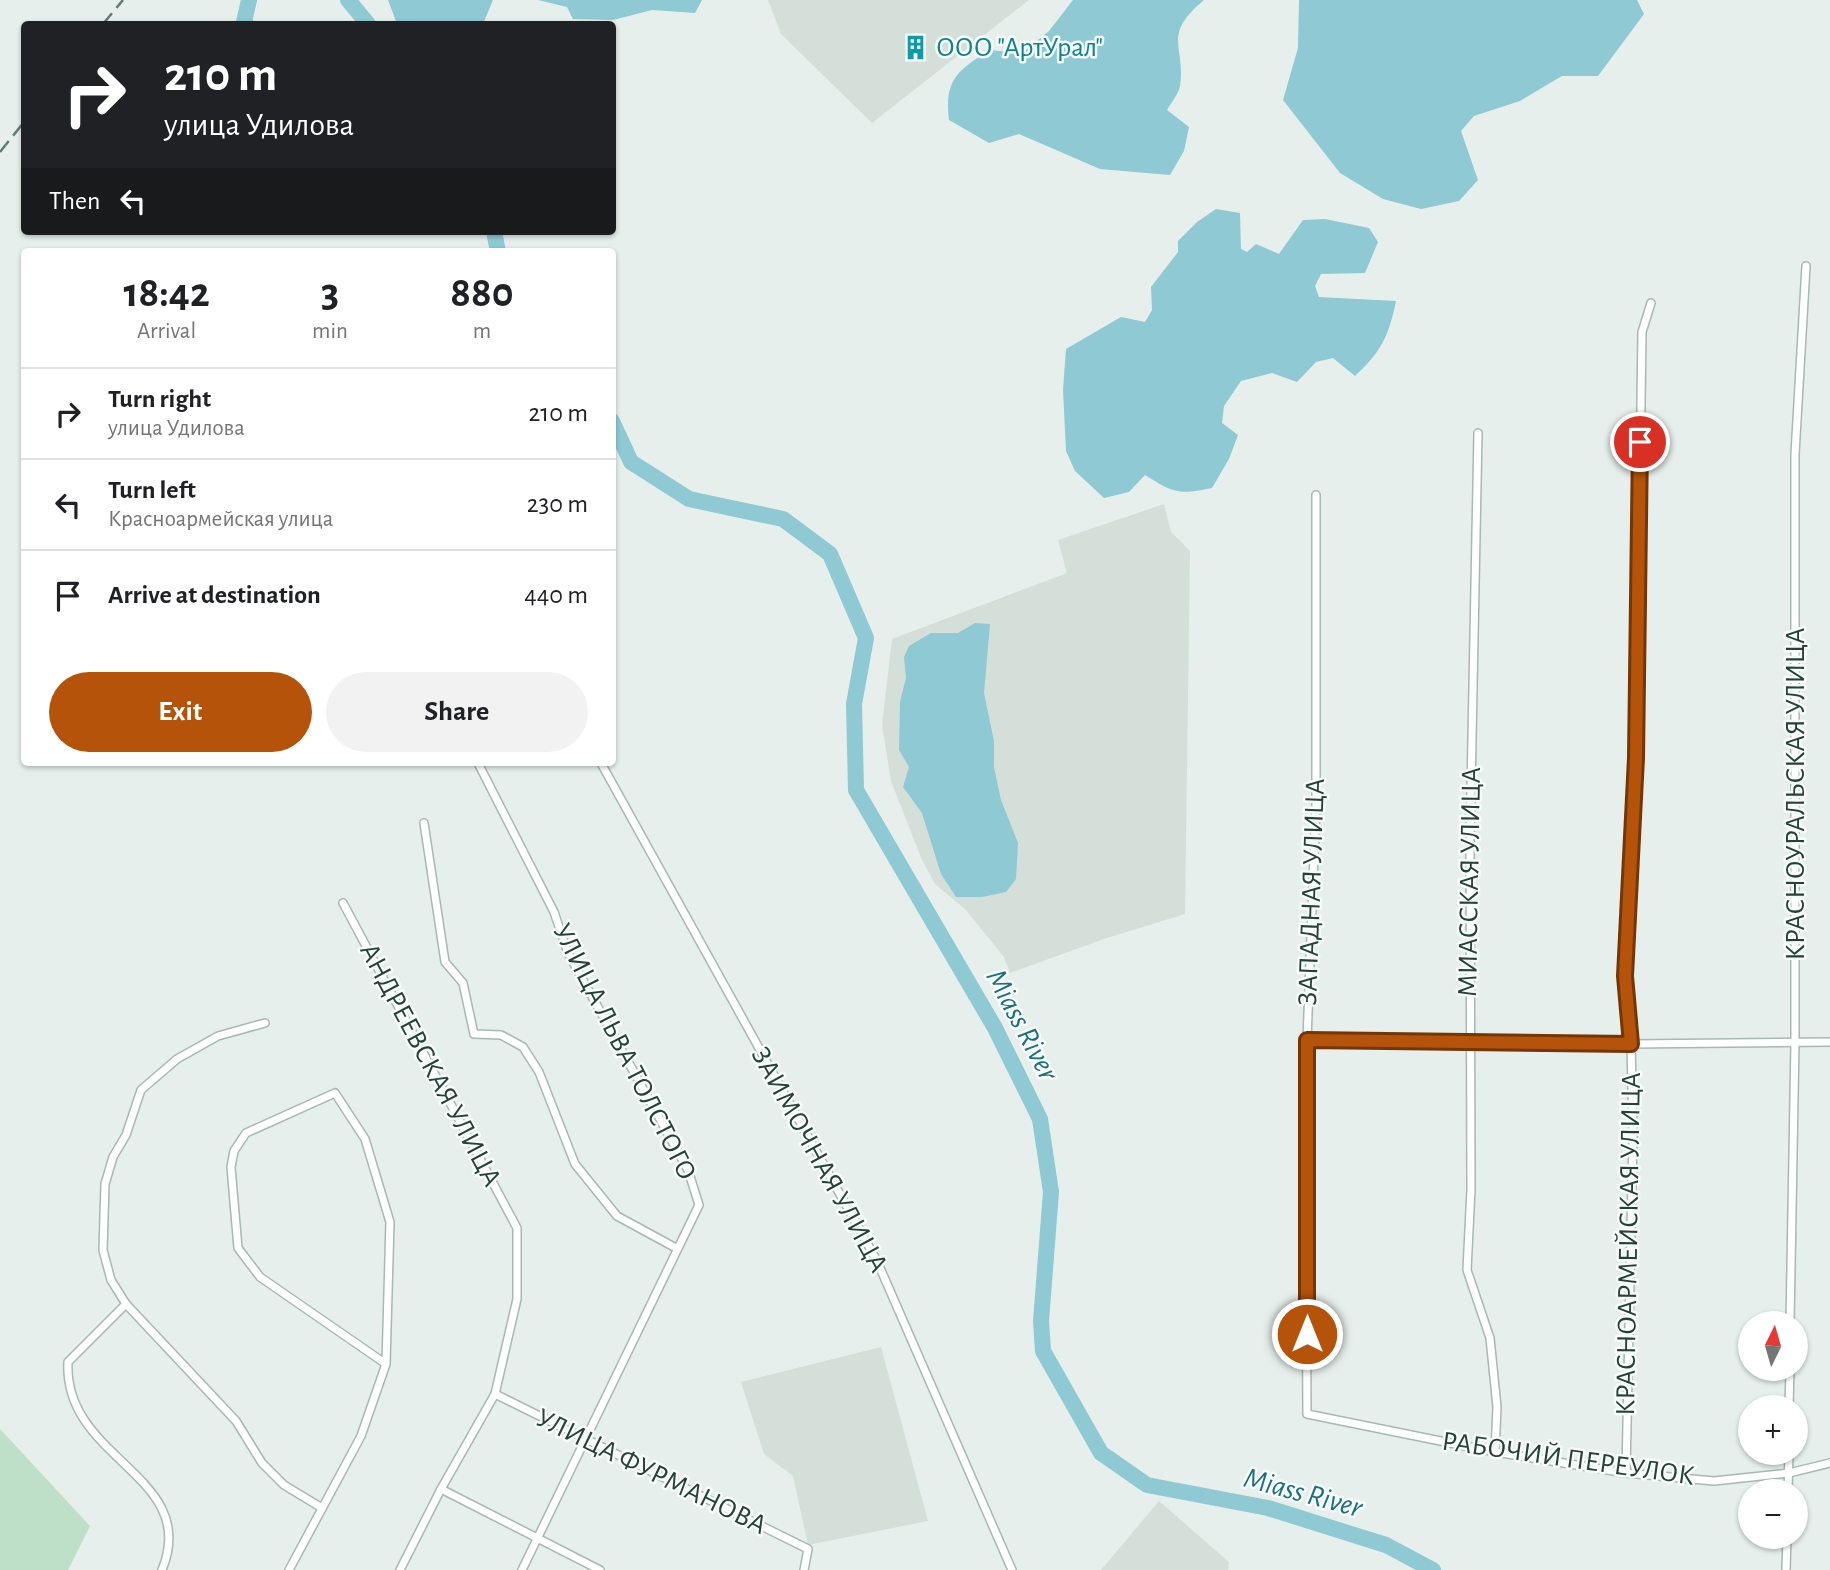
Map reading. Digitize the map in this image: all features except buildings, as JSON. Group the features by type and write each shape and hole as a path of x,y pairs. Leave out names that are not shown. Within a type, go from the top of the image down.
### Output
{"street":[{"name":"КРАСНОУРАЛЬСКАЯ УЛИЦА","path":"1790,1311 1796,1042 1795,454 1806,266"},
{"name":"КРАСНОАРМЕЙСКАЯ УЛИЦА","path":"1626,1473 1633,1133 1631,1044 1625,976 1636,758 1642,332 1651,303"},
{"name":"МИАССКАЯ УЛИЦА","path":"1478,433 1468,1040 1471,1189 1468,1270 1490,1338 1497,1407 1495,1452"},
{"name":"ЗАПАДНАЯ УЛИЦА","path":"1307,1414 1307,1040 1316,805 1316,495"},
{"name":"УЛИЦА ЛЬВА ТОЛСТОГО","path":"480,766 554,912 568,953 688,1170 699,1205 522,1570"},
{"name":"ЗАИМОЧНАЯ УЛИЦА","path":"603,766 877,1261 1012,1570"},
{"path":"424,822 446,962 463,983 474,1034 501,1035 523,1047 539,1072 575,1164 617,1216 676,1248"},
{"name":"АНДРЕЕВСКАЯ УЛИЦА","path":"343,902 517,1228 517,1299 495,1394"},
{"path":"265,1023 208,1042 177,1059 141,1090 126,1135 113,1157 105,1184 103,1250 111,1280 126,1304 236,1421 262,1463 284,1485 323,1508"},
{"path":"1307,1040 1631,1044 1830,1042"},
{"path":"289,1570 361,1436 386,1364 390,1223 365,1139 335,1093 246,1132 234,1151 231,1167 238,1248 260,1277 386,1364"},
{"path":"126,1304 68,1362 67,1380 79,1415 125,1467 158,1498 169,1521 170,1540 162,1570"},
{"path":"400,1570 441,1489 495,1394"},
{"name":"УЛИЦА ФУРМАНОВА","path":"495,1394 584,1441 808,1549 804,1570"},
{"name":"РАБОЧИЙ ПЕРЕУЛОК","path":"1307,1414 1495,1452 1626,1473 1714,1481 1789,1473 1830,1463"},
{"path":"1789,1465 1789,1479"},
{"path":"441,1489 600,1570"},
{"path":"1786,1570 1787,1549"}],"shaded area":[{"path":"768,0 1029,0 872,123 781,34"},
{"path":"1164,504 1171,532 1190,551 1185,914 1107,938 1010,973 1004,957 965,909 935,884 922,860 891,781 882,725 892,639 1067,573 1058,540"},
{"path":"881,1347 928,1521 808,1545 793,1476 764,1454 741,1382"},
{"path":"1159,1501 1229,1562 1228,1570 1101,1570"}],"green space":[{"path":"0,1429 90,1526 68,1570 0,1570"}],"water":[{"path":"388,0 493,0 484,21 396,21"},
{"path":"538,0 702,0 695,13 652,10 613,20 573,19 567,7"},
{"path":"1073,0 1204,0 1191,12 1179,32 1180,86 1167,110 1189,127 1184,151 1170,175 1100,169 1019,134 989,143 949,120 951,85 961,71 989,50 1022,53 1049,31"},
{"path":"1299,0 1637,0 1644,14 1598,76 1562,76 1520,101 1474,116 1461,131 1478,180 1459,201 1421,209 1383,199 1340,173 1283,100 1298,48"},
{"path":"1216,209 1240,213 1241,249 1247,252 1256,244 1279,254 1303,220 1325,219 1369,228 1378,242 1365,273 1321,274 1315,286 1319,297 1396,301 1387,334 1378,351 1355,376 1333,358 1316,362 1297,382 1272,373 1241,381 1224,406 1222,423 1238,435 1229,459 1212,488 1177,491 1145,475 1129,492 1104,498 1075,471 1066,451 1063,390 1066,349 1121,317 1145,322 1152,310 1151,287 1178,252 1178,241 1197,222"},
{"path":"975,623 990,624 984,693 994,741 994,767 1001,800 1018,843 1016,879 1006,892 982,897 956,897 941,874 922,813 903,787 909,767 899,750 900,702 906,678 904,657 909,646 931,633 958,633"}],"waterway":[{"name":"Miass River","path":"244,21 249,0"},
{"path":"348,0 366,21"},
{"name":"Miass River","path":"495,235 497,248"},
{"name":"Miass River","path":"616,430 631,462 689,499 783,519 830,554 866,638 854,704 856,790 995,1028 1040,1119 1051,1192 1041,1321 1043,1351 1101,1453 1147,1485 1268,1508 1386,1545 1433,1570"}],"railway":[{"path":"106,21 123,0"},
{"path":"0,152 21,126"}],"place":[{"name":"ООО \"АртУрал\"","path":"916,48"}],"route":[{"path":"1307,1334 1307,1040 1631,1044 1625,976 1636,758 1640,442"}]}
